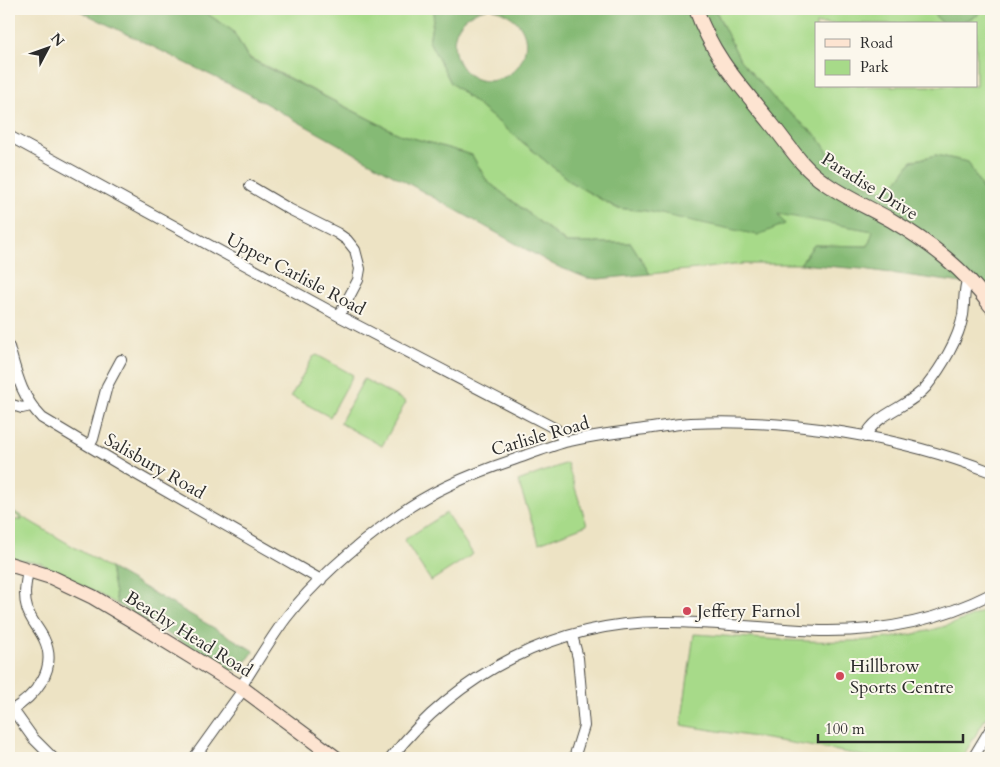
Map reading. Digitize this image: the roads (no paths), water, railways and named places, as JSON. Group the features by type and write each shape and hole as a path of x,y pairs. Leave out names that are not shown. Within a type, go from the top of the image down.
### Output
{"street":[{"name":"Paradise Drive","path":"696,9 712,47 726,69 810,172 827,185 891,220 943,254 968,277 991,306"},
{"name":"Upper Carlisle Road","path":"9,136 339,316 556,429 565,442"},
{"path":"250,186 289,209 337,233 348,240 355,250 360,269 358,280 339,316"},
{"path":"864,437 872,425 879,419 913,400 926,387 937,371 957,336 961,324 964,289 968,277"},
{"name":"Salisbury Road","path":"10,355 20,386 31,406 42,418 321,580"},
{"path":"89,446 93,439 107,386 121,360"},
{"path":"9,404 22,408 31,406"},
{"name":"Carlisle Road","path":"194,758 240,694 270,641 286,618 321,580 361,544 400,513 440,490 484,470 565,442 690,423 771,424 864,437 930,451 991,472"},
{"name":"Beachy Head Road","path":"9,564 51,577 93,597 242,688 336,758"},
{"path":"28,570 26,586 28,615 48,648 49,664 37,688 11,711 33,738 53,758"},
{"path":"391,758 426,719 461,690 527,650 572,634 629,624 664,622 820,631 857,630 900,625 930,618 991,594"},
{"path":"572,634 578,658 584,726 574,758"},
{"path":"973,758 991,728"}],"place":[{"name":"Jeffery Farnol","path":"687,611"},
{"name":"Hillbrow Sports Centre","path":"840,676"}]}
